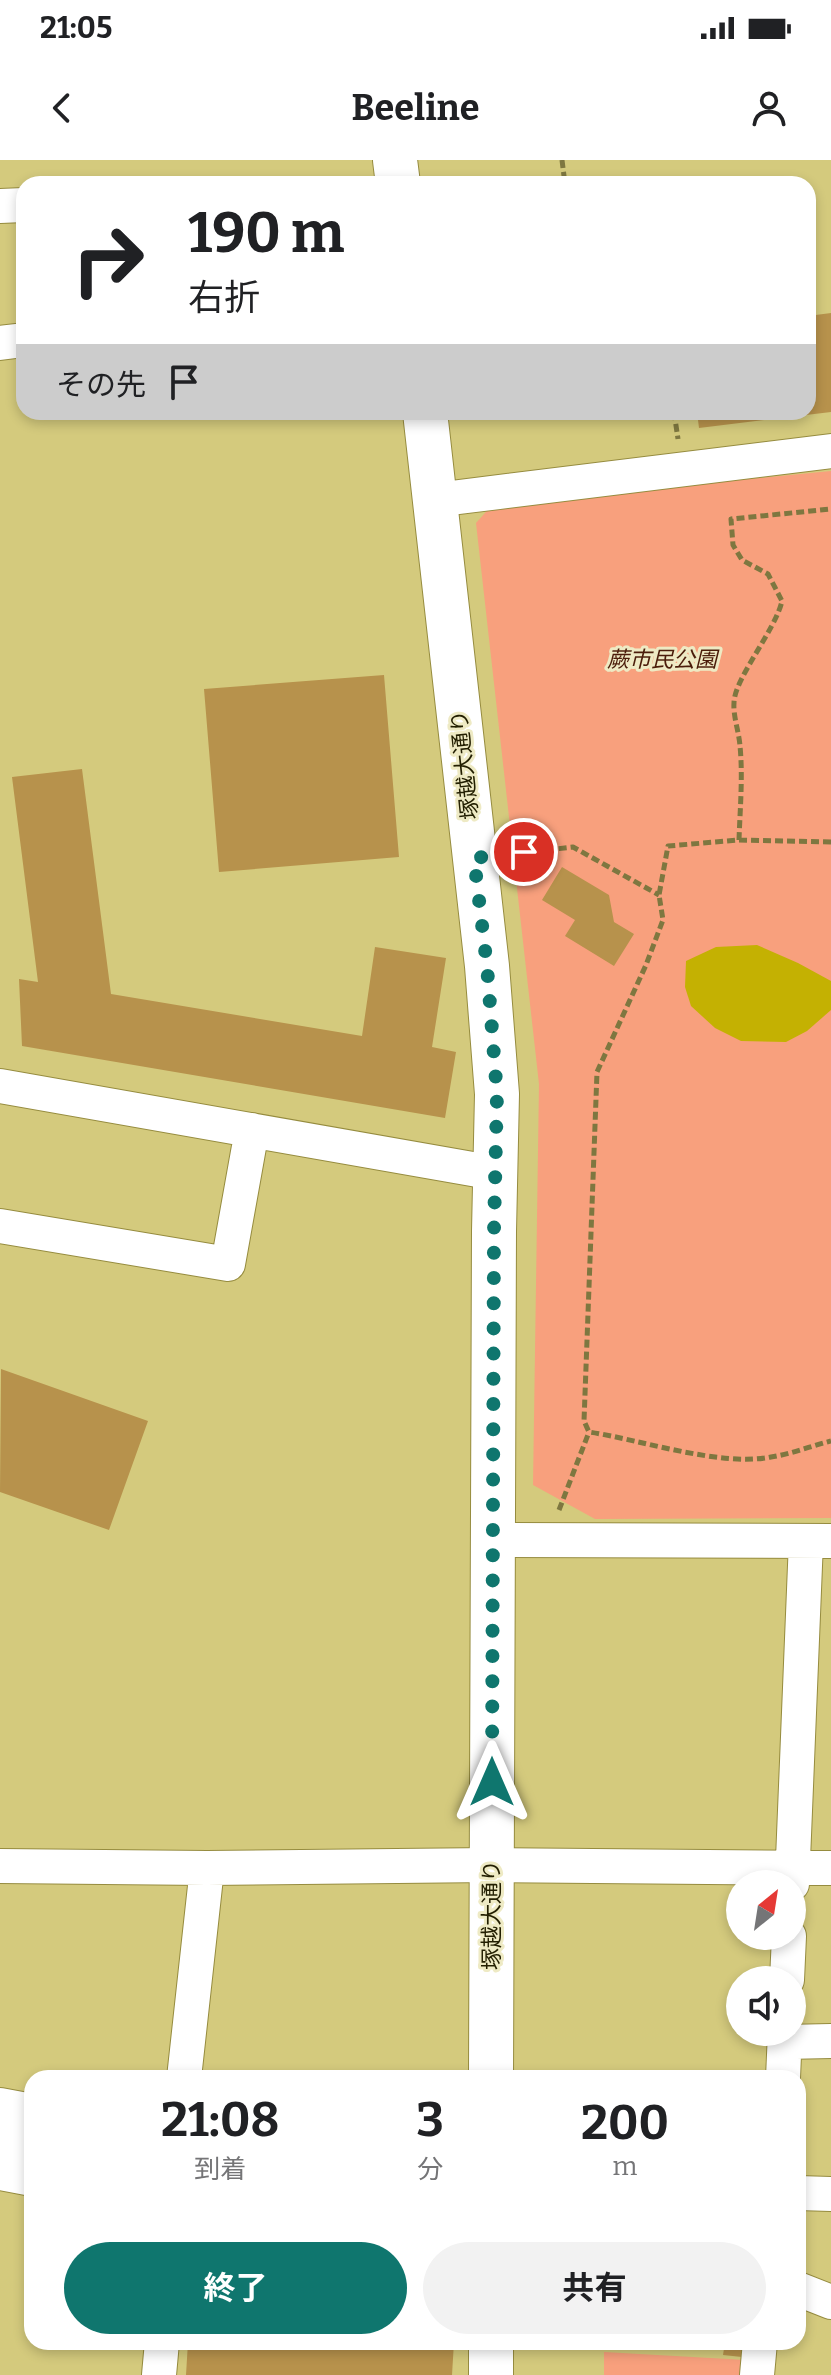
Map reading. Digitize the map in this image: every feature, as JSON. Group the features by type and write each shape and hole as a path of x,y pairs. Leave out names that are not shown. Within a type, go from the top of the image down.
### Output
{"street":[{"name":"塚越大通り","path":"426,420 487,966 497,1094 491,2070"},
{"path":"435,500 831,451"},
{"path":"0,1086 495,1173"},
{"path":"0,1226 228,1264 252,1130"},
{"path":"494,1540 818,1541 792,1870"},
{"path":"0,1866 207,1868 491,1865 726,1874"},
{"path":"185,2070 207,1868"},
{"path":"806,1873 831,1868"},
{"path":"806,2039 831,2041"},
{"path":"783,2070 785,2046"},
{"path":"0,2105 24,2110"},
{"path":"0,2141 24,2145"},
{"path":"0,2173 24,2178"},
{"path":"806,2193 831,2194"},
{"path":"806,2292 831,2302"},
{"path":"159,2375 161,2350"},
{"path":"491,2350 491,2375"},
{"path":"757,2375 759,2350"}],"path":[{"path":"739,840 741,760 733,701 779,616 782,601 768,574 742,560 733,545 731,519 831,509"},
{"path":"556,1518 589,1432 584,1421 597,1072 663,920 659,895 668,846 739,840 831,842"},
{"path":"474,858 573,847 659,895"},
{"path":"589,1432 718,1458 769,1458 831,1441"}],"green space":[{"name":"蕨市民公園","path":"831,471 831,1518 595,1519 533,1485 539,1084 476,523 493,504"},
{"path":"604,2352 746,2360 744,2375 604,2375"}],"shaded area":[{"path":"757,945 831,981 831,1010 807,1031 786,1042 741,1041 715,1028 691,1006 685,987 686,961 716,947"}],"building":[{"path":"831,313 831,412 816,414 816,315"},
{"path":"698,420 765,420 699,428"},
{"path":"384,675 399,857 219,872 204,689"},
{"path":"82,769 111,994 362,1036 375,947 446,958 432,1047 456,1052 445,1118 22,1046 19,979 38,982 12,777"},
{"path":"562,867 609,895 614,922 634,934 614,966 565,936 575,920 542,900"},
{"path":"1,1369 148,1421 109,1530 0,1492"},
{"path":"188,2350 454,2350 452,2375 186,2375"},
{"path":"724,2350 743,2350 742,2357 723,2355"}],"route":[{"path":"492,1782 497,1094 487,966 474,858 524,852"}]}
